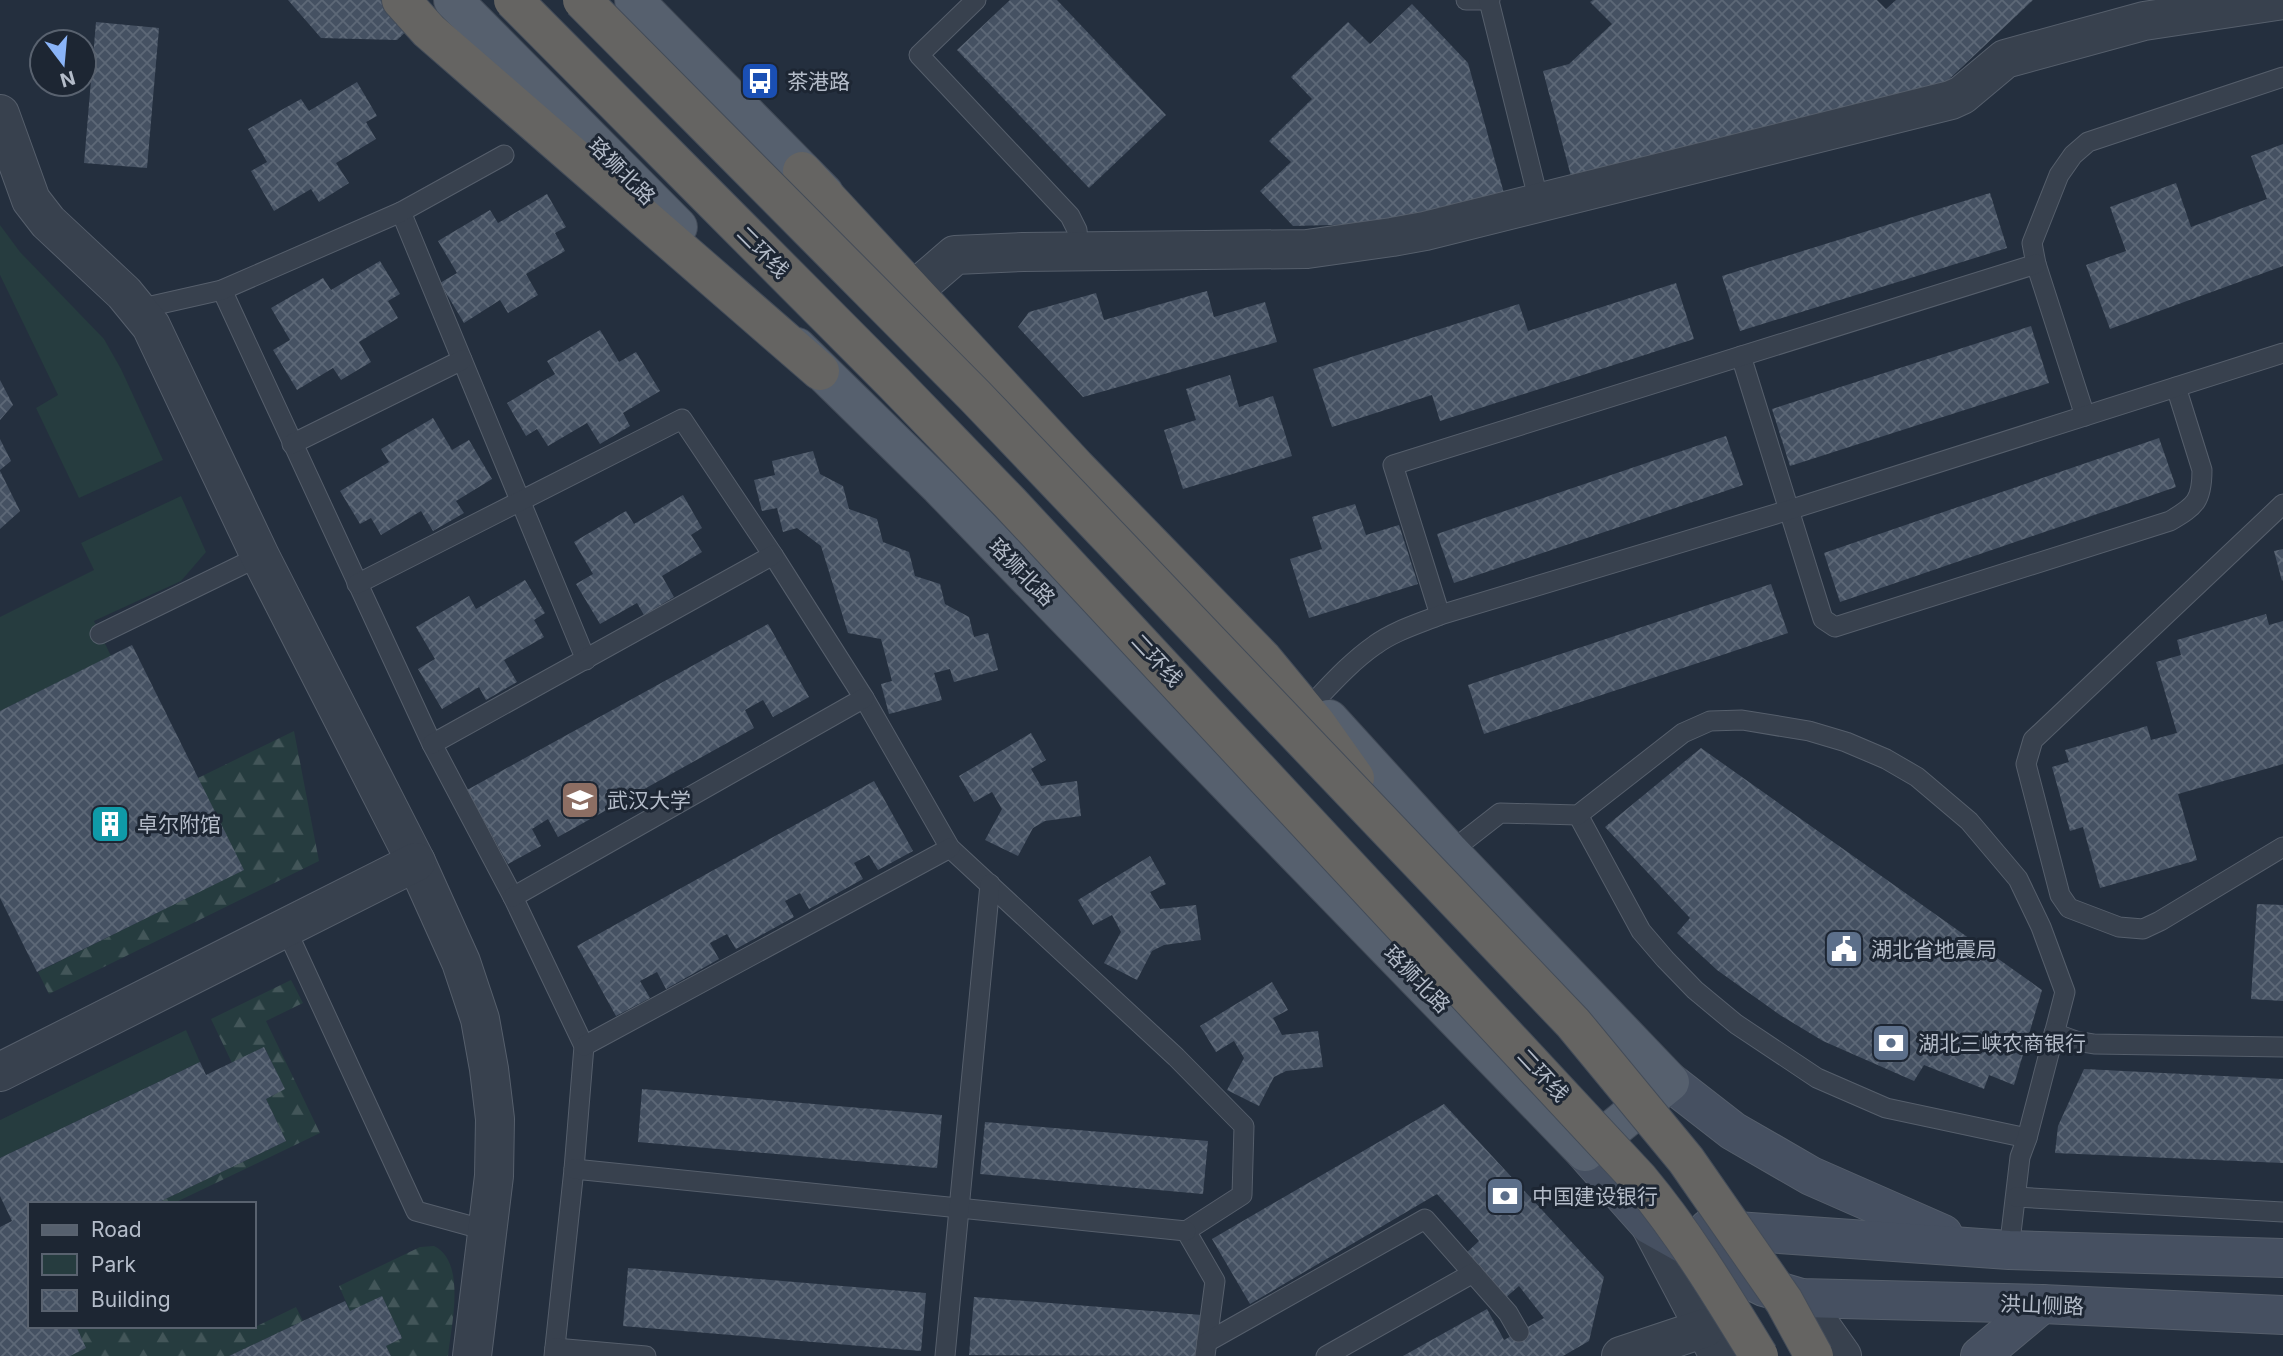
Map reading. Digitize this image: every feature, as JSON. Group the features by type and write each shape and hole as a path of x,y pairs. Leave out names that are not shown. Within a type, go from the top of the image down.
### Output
{"highway":[{"path":"401,0 429,31 820,370"},
{"name":"二环线","path":"513,0 1010,503 1639,1179 1700,1259 1759,1356"},
{"path":"582,0 975,396 1573,1023 1686,1160 1784,1301 1814,1356"},
{"path":"802,171 1084,476 1263,659 1317,723 1406,848"}],"main road":[{"name":"珞狮北路","path":"453,0 820,370 940,487 1584,1152 1650,1225 1764,1287 1801,1298"},
{"path":"634,0 919,286 1178,557 1450,852 1670,1082 1733,1131 1811,1176 1970,1246"},
{"path":"1584,1152 1670,1082"},
{"path":"1650,1225 2009,1250 2283,1258"},
{"name":"洪山侧路","path":"1801,1298 2042,1304 2283,1315"},
{"path":"1980,1356 2042,1304"}],"street":[{"path":"919,286 955,256 1079,251 1307,249 1425,231 1951,100 1962,95 2005,59 2142,12 2283,0"},
{"path":"0,114 31,200 48,222 124,293 151,326 260,556 416,862 461,962 480,1019 495,1119 494,1177 489,1231 472,1356"},
{"path":"0,1072 416,862"},
{"path":"1621,1356 1712,1342 1650,1225"},
{"path":"1801,1298 1842,1356"}],"lane":[{"path":"976,0 919,55 1070,216 1077,230 1079,251"},
{"path":"1466,0 1490,0 1539,202"},
{"path":"2085,416 2036,264 2032,243 2059,175 2073,155 2088,142 2283,77"},
{"path":"138,309 222,289 401,212 504,155"},
{"path":"401,212 586,660"},
{"path":"1440,615 1393,464 2036,264"},
{"path":"222,289 432,744 513,897 584,1045 555,1352 646,1356"},
{"path":"1314,702 1373,646 1392,634 1440,615 1789,510 2283,353"},
{"path":"1741,356 1823,619 1835,627 2170,521 2189,510 2199,500 2202,470 2176,387"},
{"path":"292,444 462,359"},
{"path":"357,584 682,419 864,698 950,848 1176,1057 1244,1126 1242,1195 1186,1231 574,1169"},
{"path":"2283,504 2033,740 2026,764 2060,895 2070,908 2119,927 2143,929 2160,921 2283,847"},
{"path":"432,744 773,555"},
{"path":"100,634 260,556"},
{"path":"513,897 864,698"},
{"path":"1450,852 1500,813 1578,815 1683,733 1710,721 1742,720 1809,731 1846,742 1886,759 1917,777 1969,821 2018,879 2041,927 2065,992 2020,1157 2009,1250"},
{"path":"1578,815 1641,931 1695,990 1736,1024 1816,1078 1864,1100 1886,1108 2027,1138"},
{"path":"584,1045 950,848"},
{"path":"945,1356 990,884"},
{"path":"286,929 416,1211 489,1231"},
{"path":"2054,1033 2094,1044 2283,1048"},
{"path":"2016,1197 2283,1212"},
{"path":"1206,1349 1425,1219 1508,1313 1519,1332"},
{"path":"1186,1231 1215,1281 1206,1349"},
{"path":"1326,1356 1472,1273"}],"green space":[{"path":"0,225 20,252 104,339 121,369 163,460 79,498 36,408 58,395 0,275"},
{"path":"181,496 206,552 181,581 94,621 111,656 0,711 0,617 94,570 81,543"},
{"path":"294,731 319,861 49,994 38,972 243,870 198,778"},
{"path":"291,980 303,1003 266,1021 320,1133 176,1202 159,1202 286,1141 266,1099 284,1089 265,1048 232,1063 211,1019"},
{"path":"186,1030 200,1062 0,1158 0,1120"},
{"path":"434,1246 444,1254 451,1266 454,1280 454,1312 448,1356 391,1356 386,1346 402,1338 382,1297 350,1311 339,1286 420,1247"},
{"path":"296,1307 303,1321 229,1356 70,1356 76,1328 257,1326"}],"building":[{"path":"288,0 386,0 411,27 397,40 321,38"},
{"path":"1010,0 1057,0 1166,115 1089,188 957,50"},
{"path":"1877,0 1886,9 1896,0 2033,0 1945,83 1572,180 1543,71 1569,64 1612,24 1590,2"},
{"path":"1412,4 1468,63 1505,197 1405,223 1293,226 1260,191 1291,162 1269,141 1312,99 1291,77 1348,22 1370,44"},
{"path":"96,22 159,28 147,168 84,163 90,98 98,98 98,28 95,28"},
{"path":"357,82 377,116 366,122 376,139 336,163 349,183 319,202 311,189 274,211 251,171 267,162 248,129 301,99 309,111"},
{"path":"2283,144 2283,266 2110,329 2086,265 2126,251 2110,207 2176,183 2191,227 2267,199 2251,156"},
{"path":"1990,193 2007,248 1740,331 1722,276"},
{"path":"547,194 566,227 555,233 565,251 526,274 538,295 508,313 500,300 464,323 440,283 457,273 438,241 490,210 498,223"},
{"path":"380,261 400,294 388,301 398,318 359,342 371,362 341,380 333,368 297,390 273,350 290,340 271,308 323,278 331,290"},
{"path":"1676,283 1694,339 1440,421 1432,395 1332,427 1313,369 1519,304 1528,331"},
{"path":"1207,291 1214,317 1265,302 1277,342 1083,397 1018,327 1029,312 1096,293 1104,320"},
{"path":"2031,326 2049,383 1790,466 1772,409"},
{"path":"600,330 619,362 636,352 660,391 623,413 630,426 600,444 587,423 548,446 537,429 526,436 507,403 555,374 547,361"},
{"path":"1230,375 1239,407 1273,396 1292,456 1183,489 1164,430 1196,420 1186,389"},
{"path":"0,380 13,405 0,420"},
{"path":"433,418 452,450 469,440 492,479 456,501 464,513 433,531 421,511 381,535 371,518 360,524 340,491 389,462 381,449"},
{"path":"1726,436 1743,485 1454,583 1437,534"},
{"path":"2159,438 2176,487 1840,602 1824,553"},
{"path":"0,439 11,461 0,470"},
{"path":"813,451 820,474 843,486 849,509 877,519 883,542 909,552 915,576 940,584 945,604 969,617 974,637 988,633 998,670 954,682 950,669 934,673 942,700 889,714 881,684 892,681 881,639 848,633 821,546 797,528 783,532 777,508 762,511 754,480 775,475 772,461"},
{"path":"0,471 20,511 0,529"},
{"path":"683,495 702,528 691,535 702,552 662,576 674,597 644,615 637,603 600,624 576,584 593,574 574,542 626,511 634,524"},
{"path":"1355,504 1366,535 1399,525 1418,584 1309,618 1290,559 1322,549 1312,517"},
{"path":"2283,549 2283,580 2282,581 2274,551"},
{"path":"525,580 545,613 534,620 544,637 504,660 517,682 486,700 479,687 442,709 418,669 435,659 416,627 469,596 476,609"},
{"path":"1771,584 1788,633 1484,734 1468,685"},
{"path":"2266,614 2269,625 2283,621 2283,764 2178,794 2197,860 2100,888 2083,827 2070,831 2052,767 2069,762 2065,750 2147,726 2151,740 2177,733 2156,662 2181,655 2177,640"},
{"path":"768,624 809,697 773,717 763,700 745,710 754,728 558,837 548,819 532,829 541,846 508,864 467,790"},
{"name":"卓尔附馆","path":"132,645 244,870 37,972 0,898 0,711"},
{"path":"1031,733 1046,760 1031,769 1041,786 1077,781 1081,816 1045,821 1033,828 1018,856 985,840 1002,809 992,792 974,802 959,776"},
{"path":"1701,748 2042,990 2014,1085 1989,1075 1984,1089 1924,1065 1914,1081 1823,1041 1780,1015 1717,970 1677,933 1690,918 1605,827"},
{"path":"874,781 913,851 878,870 869,855 854,863 863,879 809,909 800,893 785,901 794,917 736,949 727,934 710,943 719,959 666,989 657,972 640,981 650,998 616,1016 577,946"},
{"path":"1150,856 1166,884 1150,892 1160,909 1196,905 1201,940 1164,945 1152,951 1137,980 1104,963 1121,932 1112,915 1093,925 1078,900"},
{"path":"2257,904 2283,905 2283,1001 2251,999"},
{"path":"1272,982 1288,1010 1273,1018 1282,1035 1318,1031 1323,1067 1286,1071 1274,1077 1259,1106 1227,1090 1244,1058 1234,1041 1216,1052 1200,1026"},
{"path":"264,1047 285,1089 266,1099 286,1141 159,1202 28,1202 28,1328 77,1328 86,1348 70,1356 0,1356 0,1227 12,1221 0,1196 0,1158 200,1062 206,1075"},
{"path":"2084,1069 2283,1079 2283,1163 2055,1153 2058,1126"},
{"path":"642,1089 942,1115 937,1168 638,1142"},
{"path":"1444,1104 1604,1277 1589,1341 1563,1356 1403,1356 1487,1309 1504,1340 1544,1318 1519,1286 1504,1299 1464,1255 1479,1241 1437,1194 1250,1304 1212,1239"},
{"path":"985,1122 1208,1141 1203,1194 980,1174"},
{"path":"628,1268 926,1293 921,1351 623,1326"},
{"path":"382,1296 402,1338 386,1346 391,1356 229,1356 345,1301 350,1311"},
{"path":"974,1297 1202,1315 1198,1356 969,1355"}],"place":[{"name":"茶港路","path":"760,81"},
{"name":"武汉大学","path":"580,800"},
{"name":"卓尔附馆","path":"110,824"},
{"name":"湖北省地震局","path":"1844,949"},
{"name":"湖北三峡农商银行","path":"1891,1043"},
{"name":"中国建设银行","path":"1505,1196"}]}
